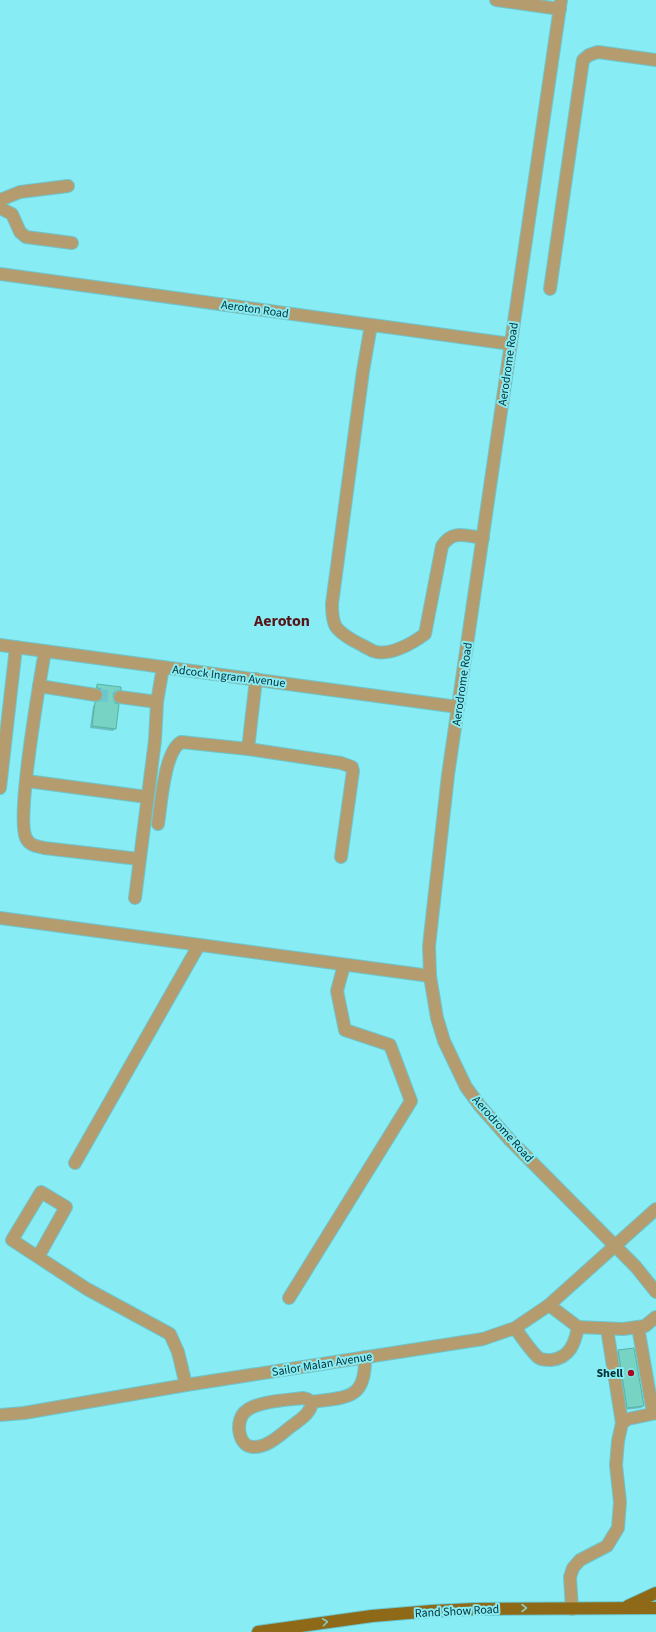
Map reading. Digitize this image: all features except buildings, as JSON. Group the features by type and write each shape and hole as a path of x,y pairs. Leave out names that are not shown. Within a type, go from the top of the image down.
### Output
{"main road":[{"path":"625,1608 656,1593"},
{"name":"Rand Show Road","path":"258,1632 372,1616 432,1611 475,1609 656,1608"}],"street":[{"path":"496,0 560,5"},
{"name":"Aerodrome Road","path":"560,5 448,775 429,946 430,976 437,1018 444,1040 466,1087 480,1106 510,1140 636,1267 656,1292"},
{"path":"550,289 583,60 589,54 598,52 656,60"},
{"path":"0,200 20,192 68,186"},
{"path":"0,208 12,214 20,232 26,236 72,243"},
{"name":"Aeroton Road","path":"0,274 511,344"},
{"path":"371,325 363,371 332,604 332,621 339,632 374,652 388,651 411,644 425,634 442,546 447,538 454,535 483,538"},
{"name":"Adcock Ingram Avenue","path":"0,645 458,707"},
{"path":"0,788 16,647"},
{"path":"45,651 38,686 27,781 24,831 30,843 44,848 139,859"},
{"path":"134,898 157,702 163,667"},
{"path":"248,749 256,679"},
{"path":"38,686 96,695"},
{"path":"120,697 157,702"},
{"path":"158,824 166,772 172,754 178,744 185,743 248,749 341,763 352,767 341,858"},
{"path":"27,781 147,797"},
{"path":"0,918 430,976"},
{"path":"75,1163 199,945"},
{"path":"289,1298 411,1101 390,1045 345,1030 337,991 344,965"},
{"path":"38,1257 66,1207 41,1192 12,1240 38,1257 87,1289 170,1334 178,1352 186,1385"},
{"name":"Sailor Malan Avenue","path":"0,1415 24,1413 186,1385 483,1339 515,1328 549,1305 614,1245 656,1210"},
{"path":"549,1305 578,1327 607,1329 638,1327 645,1326 656,1317"},
{"path":"515,1328 539,1358 547,1360 558,1359 568,1354 576,1340 578,1327"},
{"path":"622,1423 628,1419 654,1413 638,1327"},
{"path":"572,1608 570,1577 573,1568 580,1560 607,1546 618,1528 620,1502 616,1465 618,1441 622,1423 607,1329"},
{"path":"312,1402 308,1412 268,1443 253,1447 246,1445 242,1440 239,1423 242,1414 247,1410 264,1404 303,1398 307,1398 312,1402 344,1398 354,1393 363,1383 365,1376 365,1357"}],"tunnel":[{"path":"96,695 120,697"}],"place":[{"name":"Shell","path":"631,1373"}],"district":[{"name":"Aeroton","path":"282,620"}]}
